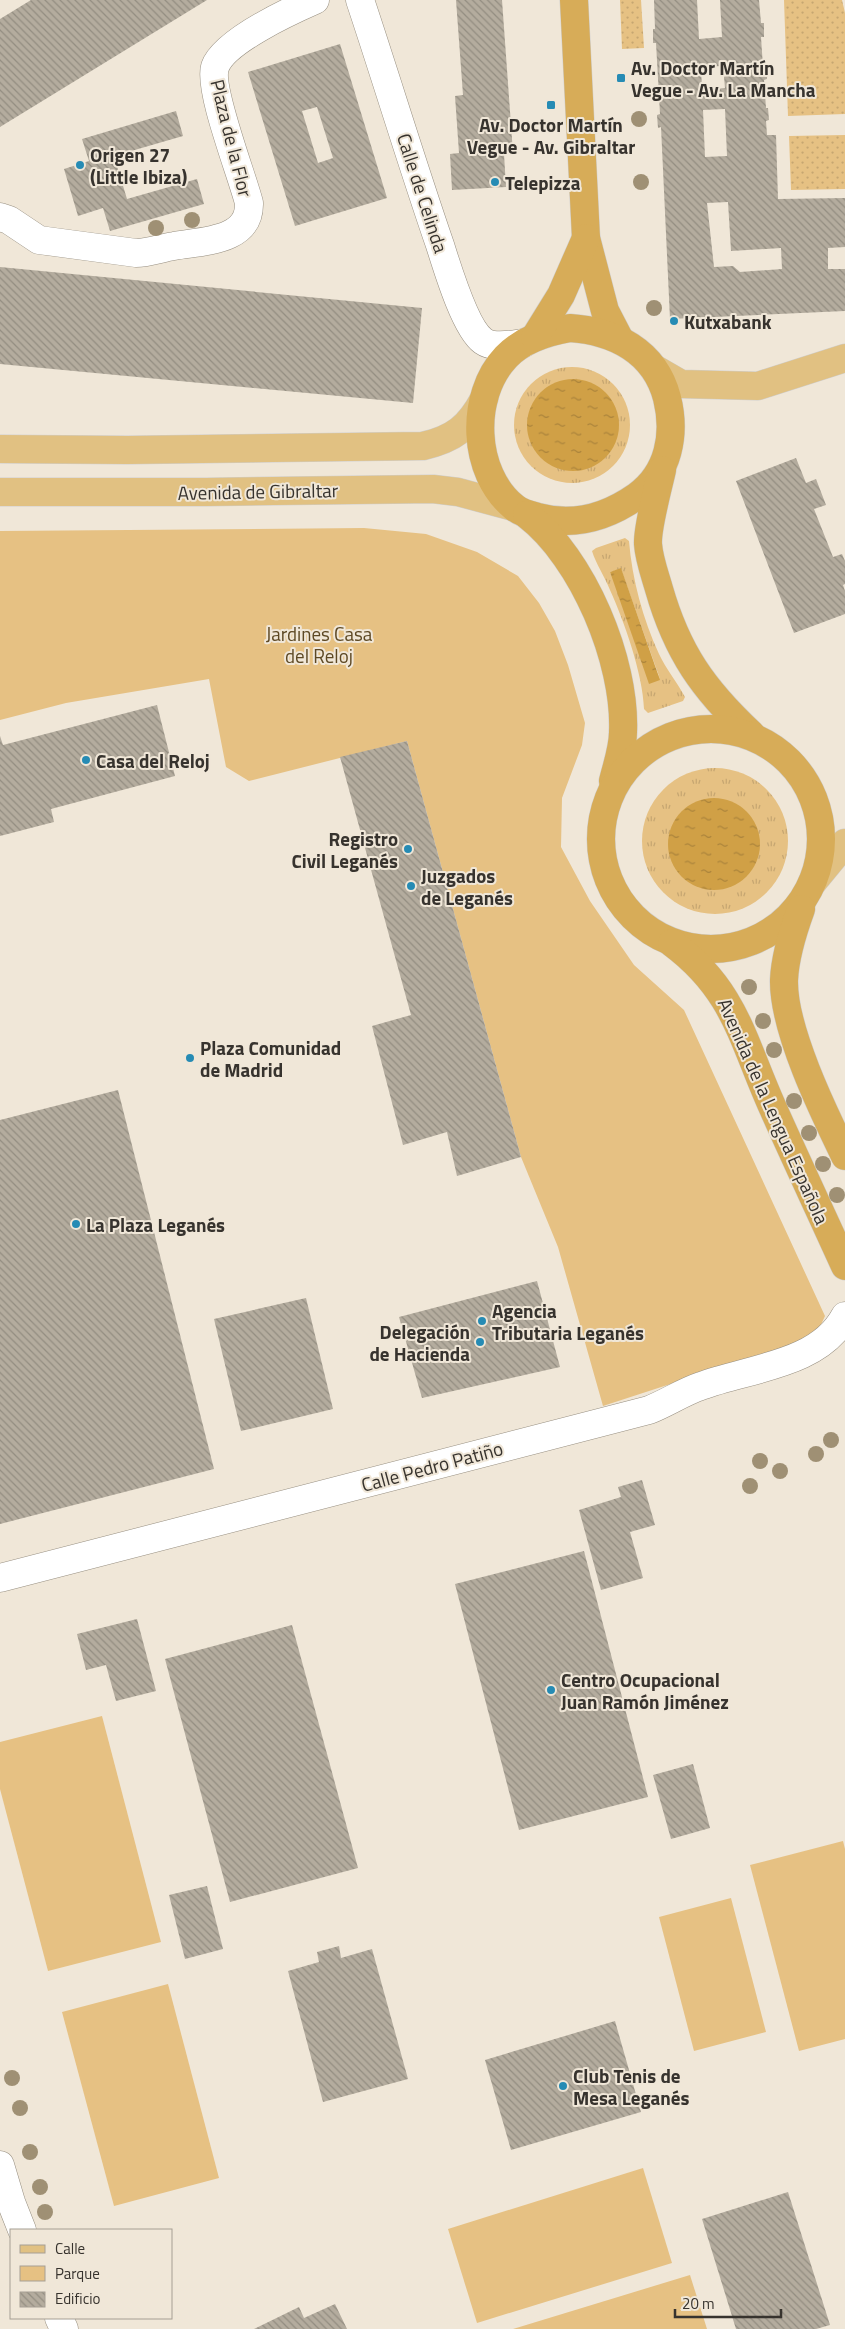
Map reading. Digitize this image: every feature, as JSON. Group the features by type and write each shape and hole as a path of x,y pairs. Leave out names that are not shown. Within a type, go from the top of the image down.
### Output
{"highway":[{"path":"574,0 586,238 605,311 620,340"},
{"path":"529,340 561,295 586,238"},
{"path":"808,892 792,918 778,929 758,939 732,947 705,949 671,942 645,927 632,914 612,880 606,864 601,828 604,810 611,792 623,732 620,691 603,628 569,558 543,528 519,510 498,489 488,469 481,446 484,399 495,372 506,356 529,340 570,328 605,333 620,340 645,358 655,369 664,387 671,424 670,440 662,470 648,544 665,610 677,642 701,680 721,707 755,738 784,759 813,799 819,831 820,855 808,892 792,935 784,979 787,1013 811,1079 845,1156"},
{"path":"519,510 555,522 569,522 608,512 644,490 662,470"},
{"path":"611,792 631,761 649,746 685,730 722,728 755,738"},
{"name":"Avenida de la Lengua Española","path":"671,942 706,972 732,1010 762,1083 845,1266"}],"main road":[{"path":"655,369 682,384 758,386 845,358"},
{"path":"0,449 128,450 423,446 454,436 475,415 484,399"},
{"name":"Avenida de Gibraltar","path":"0,492 433,489 458,492 519,510"},
{"path":"808,892 845,843"}],"street":[{"name":"Plaza de la Flor","path":"0,217 9,220 39,240 136,253 205,242 236,231 247,219 248,203 215,88 215,67 224,54 249,35 315,0"},
{"name":"Calle de Celinda","path":"360,4 423,198 468,320 483,342 498,346 529,340"},
{"name":"Calle Pedro Patiño","path":"0,1578 649,1410 700,1386 770,1366 818,1346 838,1328 845,1316"},
{"path":"0,2165 22,2229"}],"green space":[{"path":"620,0 641,0 644,48 622,49"},
{"path":"784,0 842,0 845,13 845,114 788,116"},
{"path":"845,135 845,189 791,190 789,136"},
{"path":"572,367 594,371 613,384 626,403 630,425 626,447 613,466 594,479 572,483 550,479 531,466 518,447 514,425 518,403 531,384 550,371"},
{"name":"Jardines Casa del Reloj","path":"364,528 426,534 477,552 518,576 539,603 555,631 568,665 585,723 582,745 562,798 561,847 590,901 634,965 684,1010 825,1316 819,1329 793,1344 603,1406 558,1247 521,1157 407,741 249,781 226,767 209,679 66,703 0,720 0,531"},
{"path":"625,538 629,541 639,599 648,627 662,660 685,697 683,701 648,713 644,709 643,695 632,648 608,585 592,551","holes":["621,569 660,679 610,572"]},
{"path":"715,768 743,774 755,780 766,790 776,801 782,813 788,841 782,869 776,881 766,892 755,902 743,908 715,914 687,908 675,902 664,892 654,881 648,869 642,841 648,813 654,801 664,790 675,780 687,774"},
{"path":"102,1716 161,1942 48,1971 0,1789 0,1742"},
{"path":"843,1841 845,1849 845,2039 799,2051 750,1865"},
{"path":"731,1898 766,2032 694,2051 659,1917"},
{"path":"168,1984 219,2178 114,2206 62,2012"},
{"path":"643,2168 672,2263 477,2323 448,2229"},
{"path":"690,2275 707,2329 513,2329"}],"water":[{"path":"573,379 591,382 606,392 616,407 619,425 616,443 606,458 591,468 573,471 555,468 540,458 530,443 527,425 530,407 540,392 555,382"},
{"path":"621,568 660,680 649,684 610,572"},
{"path":"714,798 732,801 747,811 757,826 760,844 757,862 747,877 732,887 714,890 696,887 681,877 671,862 668,844 671,826 681,811 696,801"}],"building":[{"path":"31,0 207,0 0,127 0,19"},
{"path":"456,0 502,0 513,153 504,154 506,187 452,190 450,154 459,153 455,96 463,95"},
{"path":"654,0 697,0 699,39 722,37 720,0 759,0 761,23 764,23 764,37 761,37 763,67 766,67 767,79 764,80 769,120 766,121 767,135 776,135 778,199 845,198 845,247 828,248 828,269 845,269 845,311 670,319 661,127 658,128 657,115 660,114 656,43 653,43 653,29 655,29","holes":["723,66 725,88 702,90 701,67","725,109 727,156 705,157 703,110","728,202 731,251 781,248 782,269 740,272 733,266 714,267 707,203"]},
{"path":"340,44 387,198 295,226 248,72","holes":["317,107 333,158 318,163 302,111"]},
{"path":"176,111 183,136 114,156 127,199 197,179 204,204 110,231 103,208 78,216 64,169 89,161 82,139"},
{"path":"0,267 422,308 413,403 0,364"},
{"path":"796,458 806,483 816,479 826,505 814,509 833,557 842,554 845,561 845,584 843,585 845,591 845,614 794,633 736,481"},
{"name":"Casa del Reloj","path":"157,705 175,776 51,809 54,822 0,836 0,736 3,745"},
{"name":"Juzgados de Leganés","path":"407,741 521,1157 457,1176 447,1132 403,1145 372,1026 411,1015 340,757"},
{"name":"La Plaza Leganés","path":"118,1090 214,1469 0,1524 0,1120"},
{"name":"Delegación de Hacienda","path":"537,1281 560,1367 422,1398 399,1317"},
{"path":"306,1298 333,1409 241,1431 214,1319"},
{"path":"642,1480 655,1525 630,1532 643,1578 601,1590 579,1510 621,1497 618,1487"},
{"name":"Centro Ocupacional Juan Ramón Jiménez","path":"584,1551 648,1797 519,1830 455,1584"},
{"path":"137,1619 156,1691 116,1701 106,1665 86,1670 77,1634"},
{"path":"292,1625 358,1868 230,1902 165,1659"},
{"path":"693,1764 710,1828 671,1839 653,1775"},
{"path":"207,1886 223,1949 185,1959 169,1895"},
{"path":"339,1946 341,1958 372,1949 408,2079 323,2102 288,1971 319,1962 317,1952"},
{"name":"Club Tenis de Mesa Leganés","path":"615,2021 641,2112 511,2150 485,2060"},
{"path":"788,2192 830,2325 816,2329 736,2329 702,2219"},
{"path":"335,2304 347,2329 254,2329 299,2307 304,2318"}],"place":[{"name":"Av. Doctor Martín Vegue - Av. La Mancha","path":"621,78"},
{"name":"Av. Doctor Martín Vegue - Av. Gibraltar","path":"551,105"},
{"name":"Origen 27 (Little Ibiza)","path":"80,165"},
{"name":"Telepizza","path":"495,182"},
{"name":"Kutxabank","path":"674,321"},
{"name":"Casa del Reloj","path":"86,760"},
{"name":"Registro Civil Leganés","path":"408,849"},
{"name":"Juzgados de Leganés","path":"411,886"},
{"name":"Plaza Comunidad de Madrid","path":"190,1058"},
{"name":"La Plaza Leganés","path":"76,1224"},
{"name":"Agencia Tributaria Leganés","path":"482,1321"},
{"name":"Delegación de Hacienda","path":"480,1342"},
{"name":"Centro Ocupacional Juan Ramón Jiménez","path":"551,1690"},
{"name":"Club Tenis de Mesa Leganés","path":"563,2086"}]}
